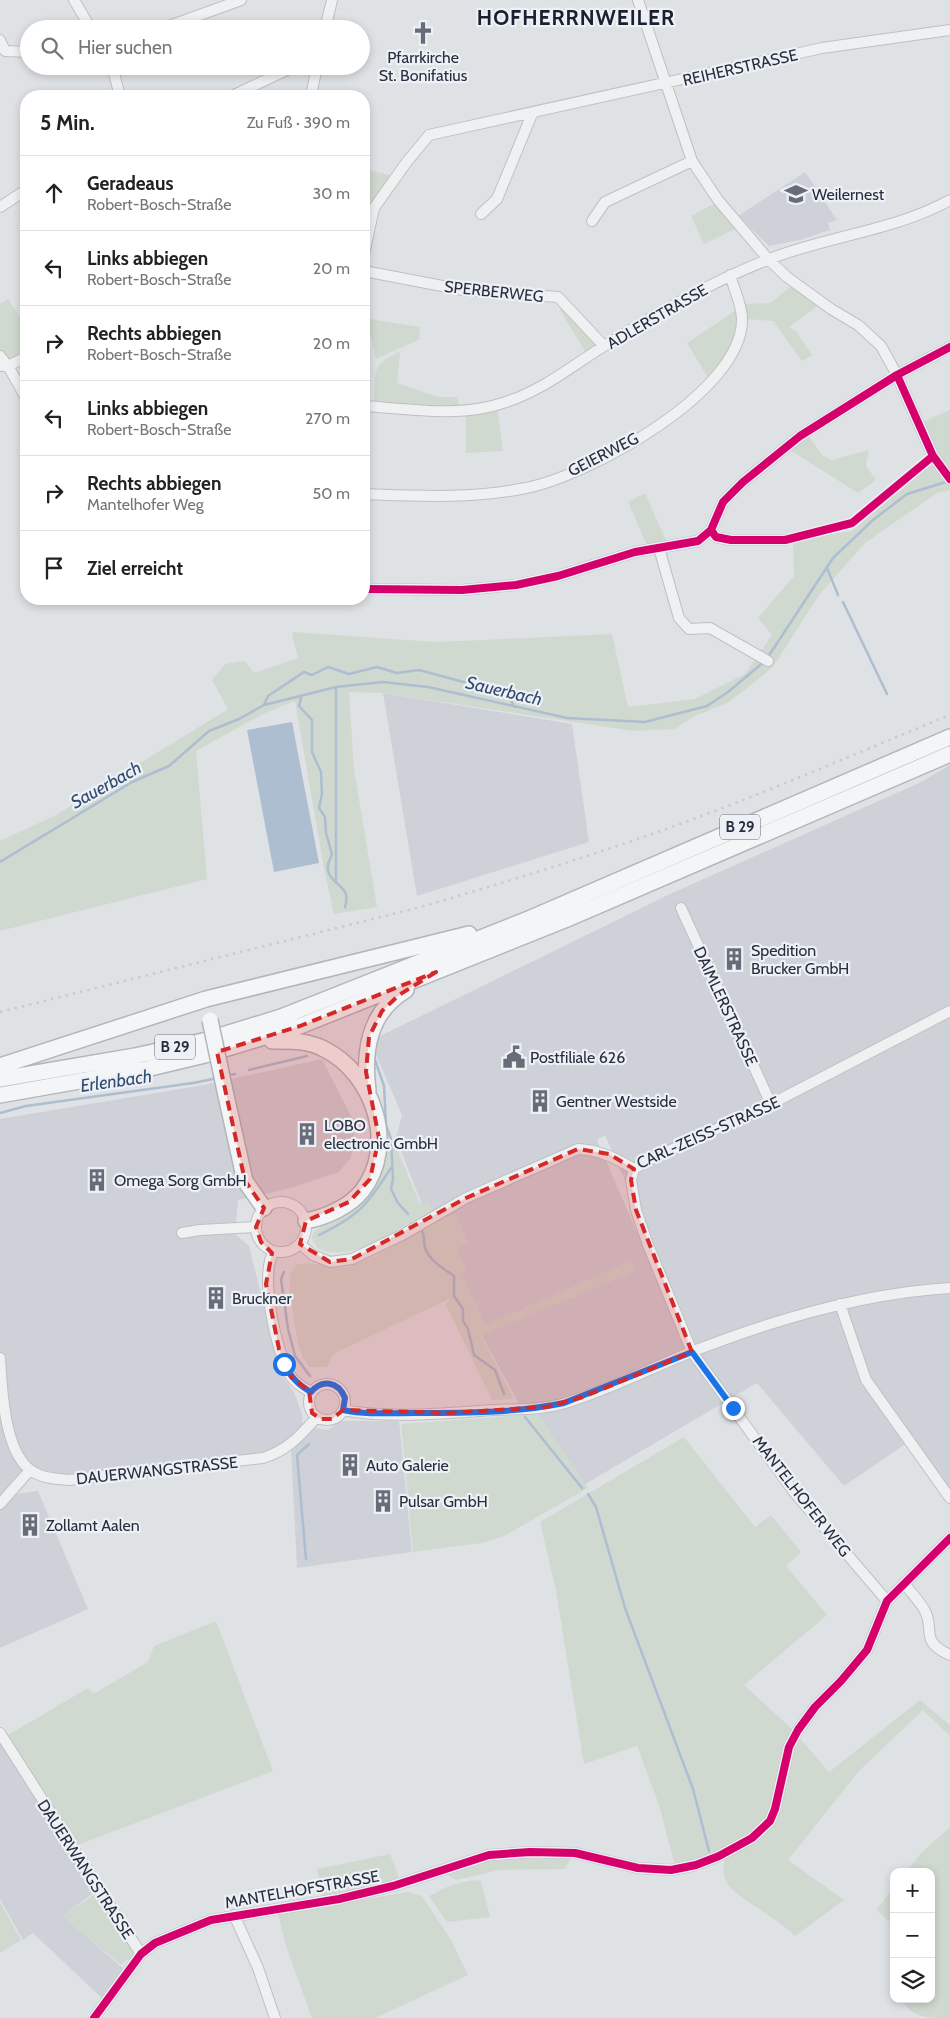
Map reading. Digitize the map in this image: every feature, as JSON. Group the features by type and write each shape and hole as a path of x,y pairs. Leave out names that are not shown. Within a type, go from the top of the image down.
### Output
{"highway":[{"name":"B 29","path":"0,1079 135,1056 203,1042 281,1017 531,918 950,737"},
{"name":"B 29","path":"0,1095 142,1070 253,1042 347,1009 567,919 950,754"},
{"path":"0,1066 206,999 531,918"},
{"path":"368,1094 366,1051 373,1026 382,1011 399,995 436,972"},
{"path":"206,999 245,1181 264,1208"},
{"path":"253,1042 297,1040 323,1048 346,1063 368,1094 375,1112 379,1138 377,1160 370,1179 361,1192 350,1202 337,1210 306,1221"}],"street":[{"path":"74,0 86,20"},
{"path":"186,20 241,0"},
{"path":"328,20 332,0"},
{"path":"638,0 692,161 718,200 768,259 824,304 864,330 881,346 897,375 933,456 947,474"},
{"name":"REIHERSTRASSE","path":"370,226 374,208 406,163 429,135 532,114 822,48 950,30"},
{"path":"0,40 5,51 20,53"},
{"path":"114,75 118,90"},
{"path":"245,90 276,75"},
{"path":"312,90 315,75"},
{"path":"481,214 497,199 532,114"},
{"path":"592,221 605,202 692,161"},
{"path":"0,207 20,194"},
{"name":"ADLERSTRASSE","path":"370,406 448,412 506,402 558,378 604,346 730,275 768,259 892,222 950,200"},
{"name":"SPERBERWEG","path":"370,272 463,290 558,297 604,346"},
{"name":"GEIERWEG","path":"370,494 454,497 529,488 581,469 625,446 692,402 717,377 731,358 742,319 730,275"},
{"path":"370,589 462,590 516,585 558,576 635,552 698,541 711,530 724,502 743,482 800,436 897,375 950,347"},
{"path":"0,356 4,366 20,389"},
{"path":"4,366 20,359"},
{"path":"711,530 716,537 731,540 785,540"},
{"path":"658,548 679,618 688,629 710,628 765,659"},
{"name":"DAIMLERSTRASSE","path":"681,908 771,1104"},
{"name":"CARL-ZEISS-STRASSE","path":"300,1244 313,1254 330,1262 352,1259 404,1234 466,1198 578,1150 592,1150 609,1154 634,1169 647,1160 771,1104 950,1011"},
{"name":"MANTELHOFER WEG","path":"634,1169 631,1180 636,1210 648,1245 692,1352 794,1492 887,1602"},
{"path":"287,1202 300,1209 306,1221 304,1237 300,1244 288,1251 274,1251 261,1242 256,1227 259,1213 271,1203 287,1202"},
{"path":"182,1233 200,1230 256,1227"},
{"path":"274,1251 269,1262 266,1284 280,1349 291,1377 300,1386 311,1392"},
{"path":"343,1410 361,1413 448,1413 548,1407 583,1397 692,1352 840,1304 878,1296 950,1288"},
{"path":"840,1304 866,1380 950,1498"},
{"path":"0,1358 10,1437 17,1456 30,1470 0,1504"},
{"path":"320,1384 333,1384 342,1392 345,1398 343,1410 332,1420 317,1417 310,1408 311,1392 320,1384"},
{"name":"DAUERWANGSTRASSE","path":"30,1470 46,1477 69,1480 263,1458 274,1455 295,1442 317,1417"},
{"name":"MANTELHOFSTRASSE","path":"94,2018 141,1954 155,1942 212,1920 357,1895 393,1886 489,1855 530,1852 575,1853 638,1868 671,1870 696,1865 719,1856 752,1838 770,1820 775,1809 789,1746 798,1730 815,1707 842,1681 867,1650 887,1602 950,1538"},
{"path":"904,1583 926,1612 928,1636 941,1651 950,1655"},
{"name":"DAUERWANGSTRASSE","path":"0,1733 141,1954"},
{"path":"234,1915 258,1968 275,2018"}],"highlighted area":[{"path":"436,972 399,995 382,1011 369,1037 366,1072 379,1138 370,1179 349,1202 306,1221 300,1244 330,1262 352,1259 466,1198 578,1149 609,1154 634,1169 631,1180 636,1210 692,1352 583,1397 547,1407 448,1413 343,1410 332,1419 321,1419 312,1413 309,1391 291,1377 279,1349 266,1284 272,1253 261,1242 256,1227 264,1208 245,1181 217,1052 300,1026"}],"shaded area":[{"path":"370,170 394,176 372,203 370,202"},
{"name":"Weilernest","path":"805,172 837,220 828,223 830,230 800,240 769,246 738,216"},
{"path":"718,202 739,227 704,244 691,216"},
{"path":"794,284 819,305 789,327 796,331 812,355 802,361 773,321 745,319 743,304 770,303"},
{"path":"8,299 20,318 20,357 9,362 0,351 0,304"},
{"path":"564,305 602,346 588,356 560,310"},
{"path":"738,309 737,335 710,381 687,343"},
{"path":"370,319 419,327 420,339 376,359 370,332"},
{"path":"400,352 397,383 438,397 457,397 460,408 374,404 376,371 383,361"},
{"path":"497,407 503,451 466,453 466,412"},
{"path":"950,410 950,472 935,455 920,423"},
{"path":"808,435 822,455 832,460 869,450 866,466 876,480 858,493 790,450"},
{"path":"931,459 950,479 950,490 937,493 865,543 819,595 773,667 727,703 695,716 674,729 633,731 383,693 349,692 354,769 377,907 334,914 324,869 295,701 263,714 196,751 207,879 0,931 0,841 56,815 228,709 212,680 225,664 245,661 254,673 298,658 292,634 294,632 436,642 612,634 628,707 695,699 745,674 772,635 758,618 794,576 793,540 852,531"},
{"path":"645,493 668,545 648,548 628,502"},
{"path":"383,693 572,724 589,842 417,896"},
{"path":"950,765 950,1489 913,1439 844,1486 757,1383 582,1486 536,1416 519,1404 482,1336 421,1202 396,1138 402,1115 370,1041 670,894 919,783","holes":["605,1135 660,1261 651,1265 597,1140"]},
{"path":"322,1059 352,1118 354,1141 351,1157 339,1172 291,1188 238,1200 235,1234 249,1246 277,1357 283,1377 294,1392 302,1414 303,1429 291,1441 259,1454 61,1475 31,1467 7,1495 38,1491 88,1609 0,1648 0,1119 204,1085"},
{"path":"394,1141 420,1204 429,1202 436,1220 455,1214 468,1243 456,1249 467,1271 462,1275 486,1325 631,1260 636,1271 481,1336 514,1399 492,1400 446,1305 449,1299 333,1354 327,1367 309,1367 303,1358 298,1344 290,1293 290,1275 296,1265 309,1263 345,1267 371,1258 415,1234 410,1223 377,1241 353,1250 341,1252 329,1252 317,1248 312,1238 313,1233 325,1223 351,1211 385,1145"},
{"path":"538,1414 588,1488 504,1536 482,1543 413,1552 401,1424"},
{"path":"339,1421 399,1421 412,1552 297,1568 291,1450 313,1428 328,1430"},
{"path":"684,1437 755,1527 771,1515 801,1552 786,1566 827,1615 744,1685 793,1730 782,1779 770,1815 757,1831 736,1845 675,1866 659,1805 637,1746 584,1764 556,1591 540,1522"},
{"path":"216,1621 273,1771 72,1847 3,1738 88,1688 93,1694 148,1662 154,1646"},
{"path":"920,1700 950,1725 950,1736 923,1710 858,1772 788,1860 844,1900 795,1936 731,1888 727,1883 723,1869 724,1860 773,1821 788,1757 797,1735 829,1772"},
{"path":"0,1738 96,1891 63,1916 127,1972 105,2001 33,1933 23,1940 0,1899"},
{"path":"950,1827 950,2018 920,2016 910,2010 904,2003 935,2003 935,1868 909,1868 920,1854"},
{"path":"390,1854 400,1880 322,1899 317,1869"},
{"path":"572,1857 565,1869 499,1870 456,1880 443,1872 486,1859"},
{"path":"473,1880 481,1881 490,1917 447,1922 429,1896 451,1885"},
{"path":"408,1892 422,1896 451,1940 468,1975 375,2018 312,2018 287,1949 278,1914"},
{"path":"97,1893 133,1945 135,1954 132,1961 127,1959 121,1965 62,1916"},
{"path":"890,1893 890,1922 876,1910"},
{"path":"0,1902 21,1940 0,1953"}],"water":[{"path":"292,722 319,863 274,872 247,730"}],"waterway":[{"name":"Sauerbach","path":"768,657 833,558 873,520 907,494 949,481"},
{"path":"827,568 838,595"},
{"path":"843,602 887,694"},
{"name":"Sauerbach","path":"0,862 132,782 169,766 209,731 239,719 264,705 336,687 383,682 428,687 567,718 645,722 707,706 728,692 765,661"},
{"path":"264,705 268,696 304,672 312,675 328,667 349,674 377,667 397,673 419,670 508,694 514,707"},
{"path":"336,687 336,883"},
{"name":"Erlenbach","path":"301,698 299,706 312,720 312,752 321,772 322,794 319,808 325,817 326,833 332,854 328,864 329,875 345,891 345,907"},
{"name":"Erlenbach","path":"249,1070 307,1056"},
{"path":"374,1057 384,1086 386,1125 391,1139 393,1179 391,1189 398,1203 408,1214"},
{"name":"Erlenbach","path":"228,1075 235,1074"},
{"name":"Erlenbach","path":"0,1113 26,1106 218,1078"},
{"path":"319,1235 344,1221 361,1208 391,1168"},
{"path":"420,1228 424,1235 427,1253 437,1264 454,1276 454,1296 463,1309 463,1321 468,1329 474,1355 495,1370 504,1394"},
{"path":"284,1272 281,1279 288,1329 295,1356 310,1376"},
{"path":"525,1417 582,1488"},
{"path":"306,1559 297,1455 309,1444"},
{"path":"588,1494 596,1507 625,1608 693,1789 709,1851"}],"railway":[{"path":"0,1012 417,908 495,885 664,830 788,782 950,715"}],"cycle path":[{"path":"370,589 462,590 516,585 558,576 635,552 698,541 711,530 723,502 743,482 800,436 897,375 950,347"},
{"path":"897,375 933,456 950,479"},
{"path":"711,530 716,537 731,540 785,540 852,523 933,456"},
{"path":"94,2018 141,1954 155,1943 211,1920 339,1899 393,1886 489,1855 530,1852 575,1853 638,1868 671,1870 696,1865 719,1856 752,1838 770,1821 775,1809 789,1747 798,1730 815,1707 841,1681 867,1650 887,1601 950,1538"}],"place":[{"name":"Pfarrkirche St. Bonifatius","path":"423,33"},
{"name":"Weilernest","path":"796,194"},
{"name":"Spedition Brucker GmbH","path":"734,959"},
{"name":"Postfiliale 626","path":"514,1057"},
{"name":"Gentner Westside","path":"540,1101"},
{"name":"LOBO electronic GmbH","path":"307,1134"},
{"name":"Omega Sorg GmbH","path":"97,1180"},
{"name":"Bruckner","path":"216,1298"},
{"name":"Auto Galerie","path":"350,1465"},
{"name":"Pulsar GmbH","path":"383,1501"},
{"name":"Zollamt Aalen","path":"30,1525"}],"district":[{"name":"HOFHERRNWEILER","path":"576,18"}],"route":[{"path":"284,1364 291,1377 300,1386 311,1392 320,1384 333,1384 338,1387 345,1398 343,1410 361,1413 448,1413 548,1407 583,1397 692,1352 733,1408"}]}
